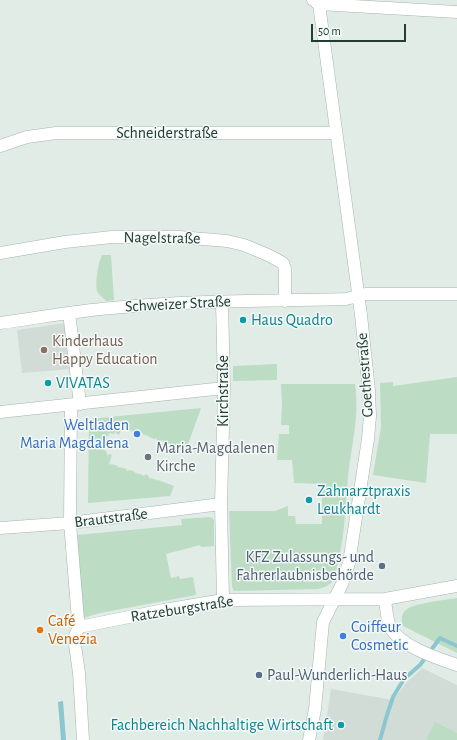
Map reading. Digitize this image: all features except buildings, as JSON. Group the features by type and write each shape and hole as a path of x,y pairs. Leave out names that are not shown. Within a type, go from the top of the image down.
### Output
{"street":[{"path":"316,2 457,12"},
{"name":"Goethestraße","path":"309,740 315,709 323,622 333,599 342,584 349,563 368,439 370,416 369,391 336,133 316,2"},
{"name":"Schneiderstraße","path":"0,146 27,137 56,133 336,133"},
{"name":"Nagelstraße","path":"0,253 52,244 112,237 179,237 227,241 244,244 283,263 285,269 285,301"},
{"name":"Schweizer Straße","path":"0,323 69,313 143,306 222,302 346,299 366,294 457,294"},
{"name":"Kirchstraße","path":"222,302 224,388 221,504 223,600"},
{"path":"69,313 76,404 70,523 78,620 80,624 74,638 79,673 83,740"},
{"path":"0,412 224,388"},
{"name":"Brautstraße","path":"0,528 70,523 221,504"},
{"name":"Ratzeburgstraße","path":"80,624 84,626 223,600 385,599 457,586"},
{"path":"385,599 390,625 394,633 420,650 436,658 457,665"}],"shaded area":[{"name":"Kinderhaus Happy Education","path":"66,323 72,369 22,373 17,330"},
{"path":"422,668 457,685 457,740 323,740 331,689 393,700 407,682"}],"green space":[{"path":"102,255 111,255 114,300 106,301 97,291 97,273"},
{"path":"277,364 277,380 233,381 233,366"},
{"path":"457,377 457,434 430,434 426,483 373,475 381,427 380,383 393,382 393,386"},
{"path":"281,384 355,384 356,419 340,555 331,583 321,588 234,591 232,587 229,511 275,511 288,506 288,516 295,516 296,524 322,524 322,484 294,483 292,460 277,460 279,434 289,434 289,425 281,425"},
{"path":"201,408 186,450 170,443 163,442 163,440 158,442 156,438 149,437 148,435 140,432 132,431 132,429 131,431 123,428 123,426 119,435 115,432 114,434 108,433 109,435 103,438 105,439 103,443 101,443 103,445 103,450 107,453 107,456 109,454 112,455 109,465 111,464 118,466 118,468 127,469 126,471 130,470 143,476 147,474 150,479 157,480 156,481 158,480 174,486 170,496 88,503 89,419"},
{"path":"210,517 214,520 214,546 201,547 200,545 166,554 171,578 179,576 180,579 193,577 196,595 100,613 83,618 77,535 182,525 181,519"},
{"path":"457,598 457,653 403,626 402,619 407,609 423,603"},
{"path":"435,722 457,733 457,740 426,740"}],"water":[{"path":"63,701 66,740 61,740 58,702"}],"waterway":[{"path":"380,740 393,697 404,679 420,665 440,638 457,646"}],"place":[{"name":"Haus Quadro","path":"243,320"},
{"name":"Kinderhaus Happy Education","path":"44,350"},
{"name":"VIVATAS","path":"48,383"},
{"name":"Weltladen Maria Magdalena","path":"137,434"},
{"name":"Maria-Magdalenen Kirche","path":"148,457"},
{"name":"Zahnarztpraxis Leukhardt","path":"309,500"},
{"name":"KFZ Zulassungs- und Fahrerlaubnisbehörde","path":"382,566"},
{"name":"Café Venezia","path":"40,630"},
{"name":"Coiffeur Cosmetic","path":"343,636"},
{"name":"Paul-Wunderlich-Haus","path":"259,675"},
{"name":"Fachbereich Nachhaltige Wirtschaft","path":"341,725"}]}
